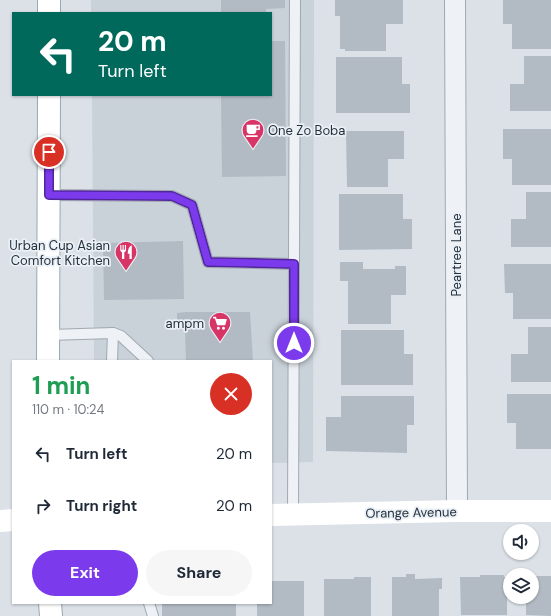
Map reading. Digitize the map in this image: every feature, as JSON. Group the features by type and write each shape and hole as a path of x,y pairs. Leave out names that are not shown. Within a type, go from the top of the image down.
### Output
{"main road":[{"path":"49,0 49,12"},
{"path":"48,360 49,96"},
{"name":"Orange Avenue","path":"272,515 457,511 551,511"},
{"path":"0,521 12,520"},
{"path":"50,604 51,616"}],"street":[{"name":"Peartree Lane","path":"455,0 457,511"}],"lane":[{"path":"293,514 295,0"},
{"path":"49,195 172,196 192,205 208,262 294,264"},
{"path":"112,360 113,333"},
{"path":"49,335 113,333 121,336 147,360"},
{"path":"143,616 149,605"},
{"path":"149,605 153,616"}],"shaded area":[{"path":"91,0 314,0 313,462 272,463 272,360 94,360 92,96 272,96 272,12 91,12"}],"building":[{"path":"221,0 285,0 285,8 266,9 266,12 221,12"},
{"path":"335,0 403,0 403,24 386,24 386,51 345,51 345,49 340,49 340,16 335,16"},
{"path":"503,0 551,0 551,49 512,49 512,24 503,24"},
{"path":"272,41 285,41 286,176 222,177 221,96 272,96"},
{"path":"524,56 551,56 551,111 510,111 510,84 524,84"},
{"path":"336,57 402,57 402,84 410,84 410,113 336,113"},
{"path":"503,129 551,129 551,185 512,185 512,159 503,159"},
{"path":"346,131 404,131 404,159 388,159 388,187 347,187"},
{"path":"526,192 551,192 551,247 511,247 511,219 526,219"},
{"path":"339,194 403,194 403,219 412,219 412,249 339,250"},
{"path":"183,241 184,299 104,300 103,243"},
{"path":"340,262 363,262 363,269 395,269 395,266 406,266 406,295 391,295 391,324 348,324 348,281 340,281"},
{"path":"504,264 551,264 551,319 513,319 513,293 505,293"},
{"path":"250,312 253,360 186,360 185,330 177,330 177,313"},
{"path":"528,327 551,327 551,382 511,382 511,354 528,354"},
{"path":"341,330 404,330 404,354 413,354 413,385 341,385"},
{"path":"507,394 551,394 551,449 516,449 516,423 507,423"},
{"path":"341,396 414,396 414,425 407,425 407,453 326,451 326,417 341,417"},
{"path":"406,574 415,574 415,579 442,578 442,589 439,589 439,616 392,616 392,577 406,577"},
{"path":"480,575 503,575 503,604 507,604 507,615 461,615 460,577 480,577"},
{"path":"539,576 551,576 551,616 526,615 526,604 539,604"},
{"path":"354,577 371,577 371,616 324,616 324,579 354,579"},
{"path":"272,581 304,581 304,616 257,616 257,604 272,604"},
{"path":"162,604 236,604 236,616 162,616"}],"place":[{"name":"One Zo Boba","path":"253,150"},
{"name":"Urban Cup Asian Comfort Kitchen","path":"126,272"},
{"name":"ampm","path":"220,342"}],"route":[{"path":"49,152 49,195 172,196 192,205 199,235 208,262 294,264 294,343"}]}
